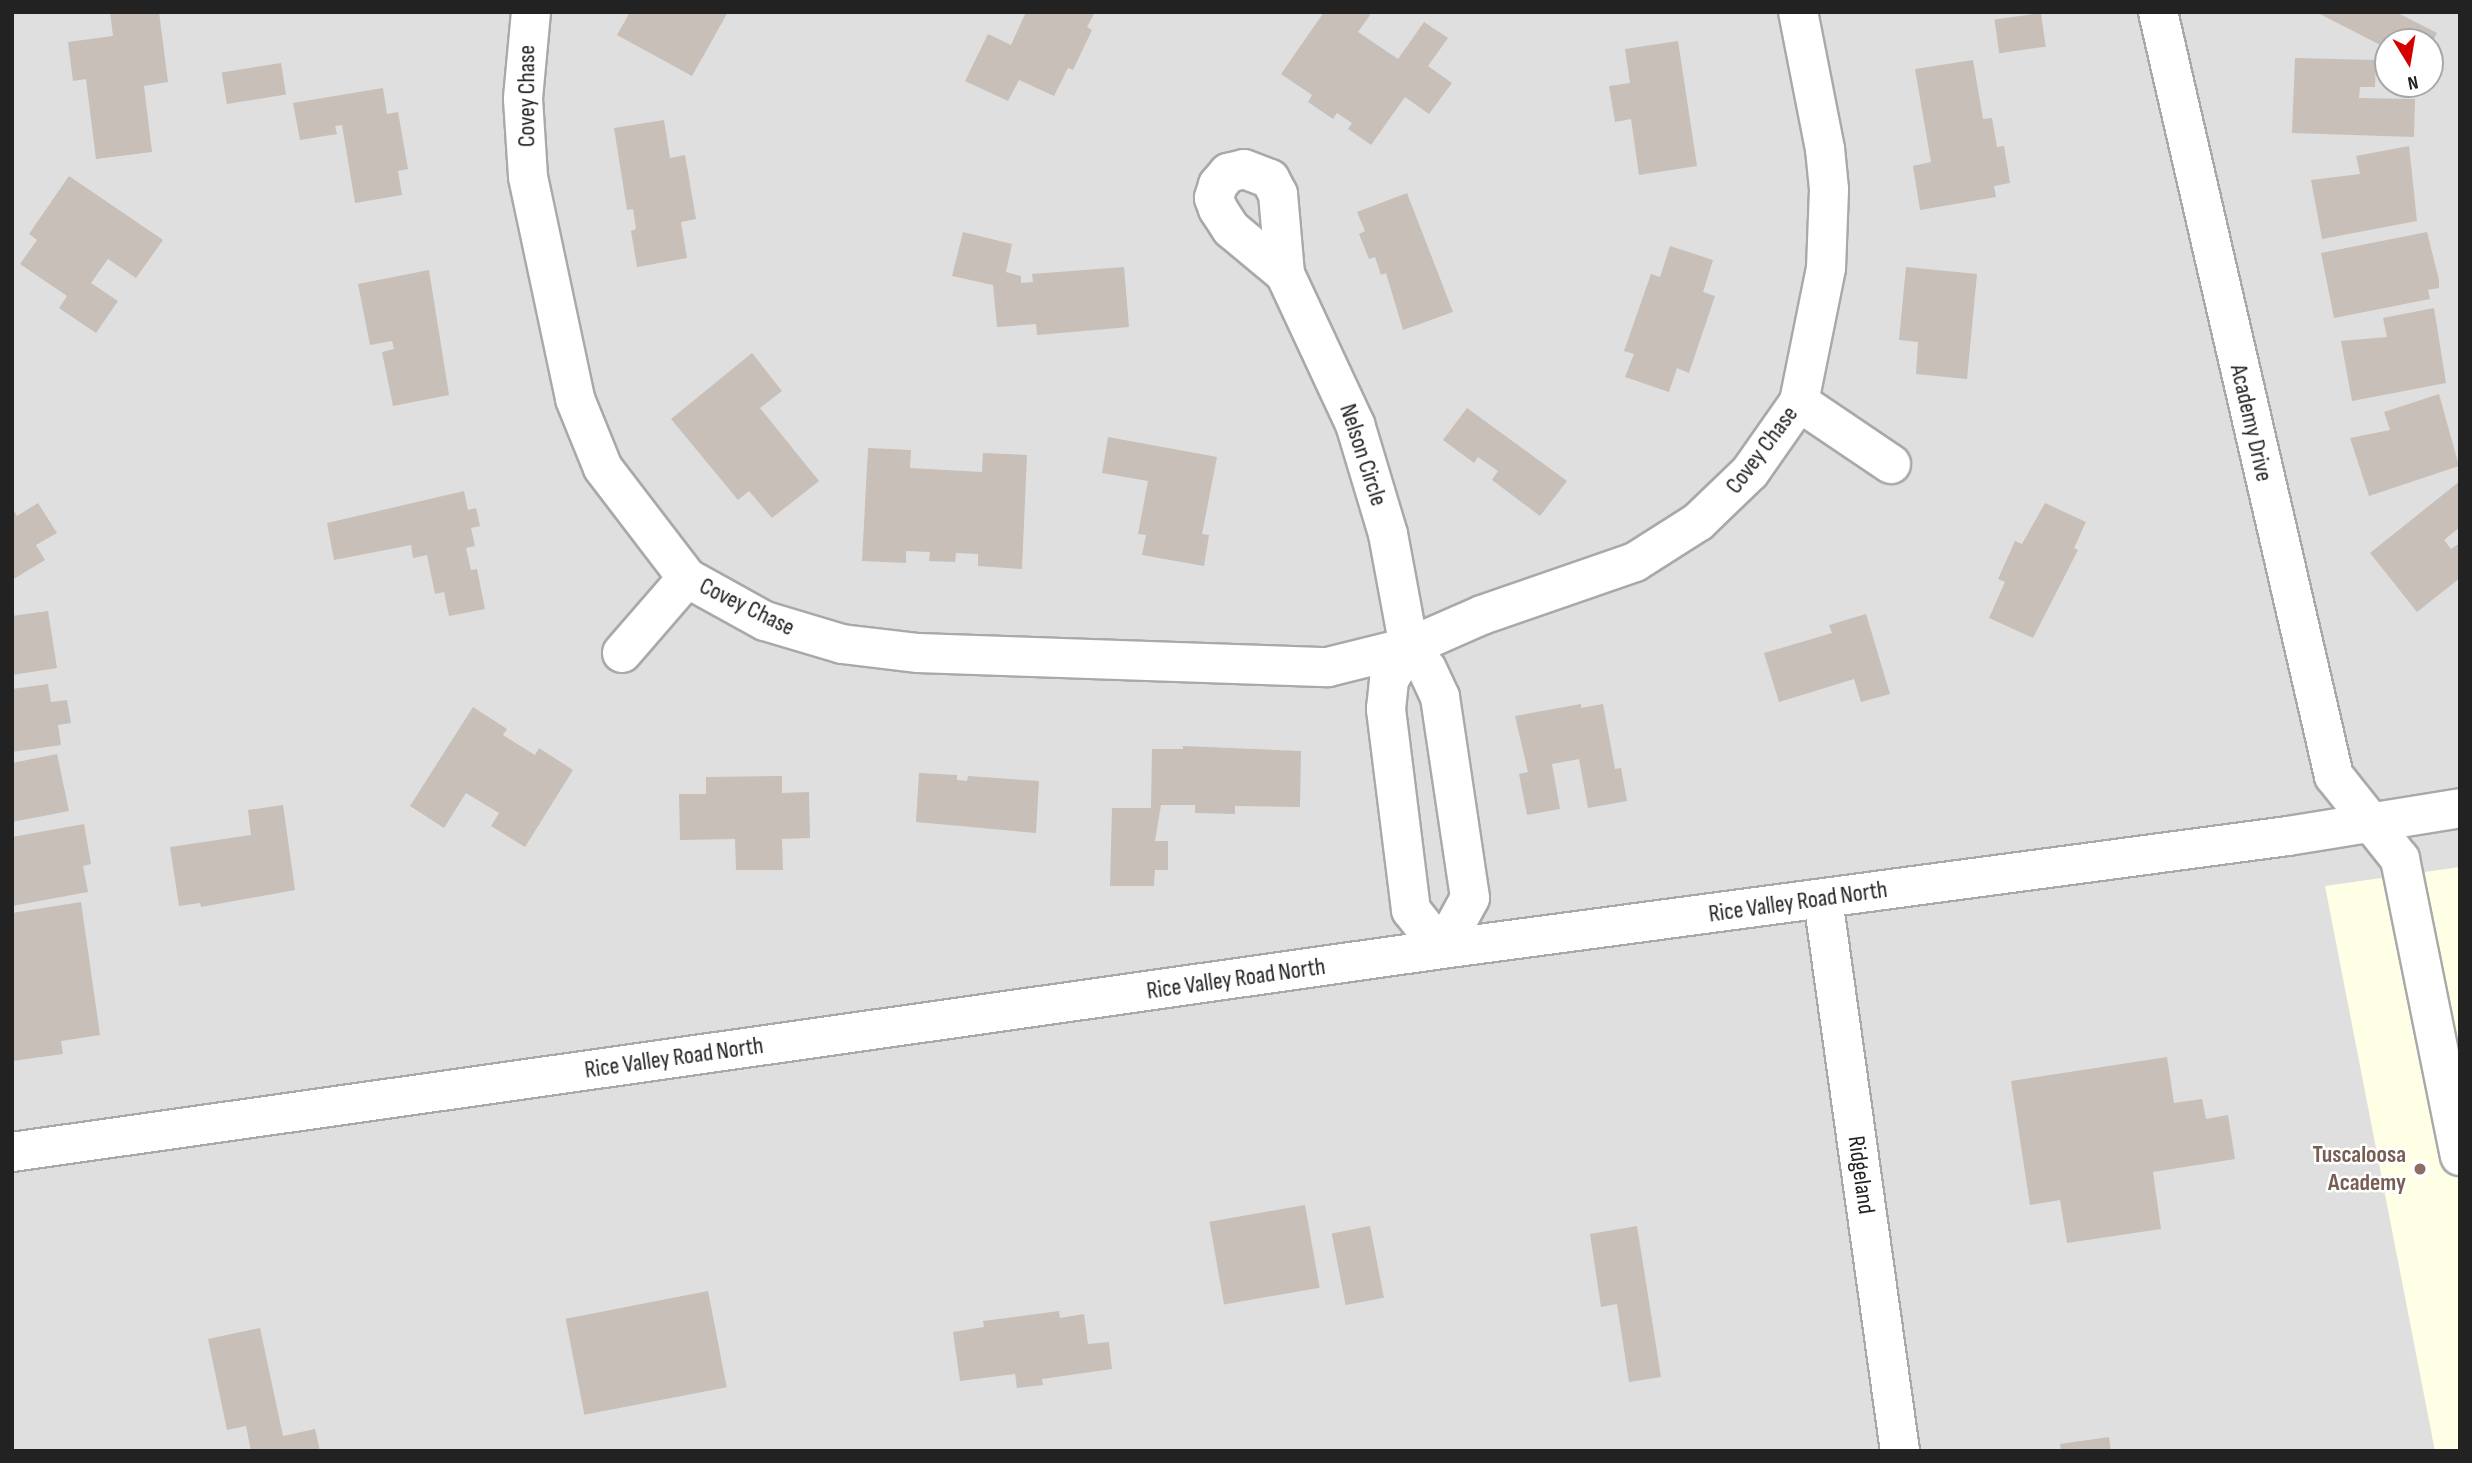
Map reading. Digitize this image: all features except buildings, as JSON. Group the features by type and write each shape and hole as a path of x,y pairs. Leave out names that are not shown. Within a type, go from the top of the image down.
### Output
{"street":[{"name":"Covey Chase","path":"531,12 523,99 528,177 575,398 603,468 687,578 765,621 804,634 918,653 1328,667 1409,647 1482,615 1635,562 1668,543 1726,498 1799,402 1826,268 1829,189 1798,12"},
{"name":"Academy Drive","path":"2158,12 2334,776 2400,859 2460,1156"},
{"name":"Nelson Circle","path":"1284,274 1356,424 1388,534 1409,647"},
{"path":"1799,402 1891,464"},
{"path":"622,653 687,578"},
{"path":"1409,647 1427,668 1440,697 1470,898 1442,949 1411,910 1386,709 1389,680 1409,647"},
{"name":"Rice Valley Road North","path":"12,1152 1442,949 2370,823 2460,808"},
{"name":"Ridgeland","path":"1823,899 1900,1451"}],"shaded area":[{"path":"12,12 2460,12 2460,1451 12,1451"},
{"name":"Tuscaloosa Academy","path":"2460,867 2460,1451 2435,1451 2325,886"}],"place":[{"name":"Tuscaloosa Academy","path":"2420,1169"}]}
